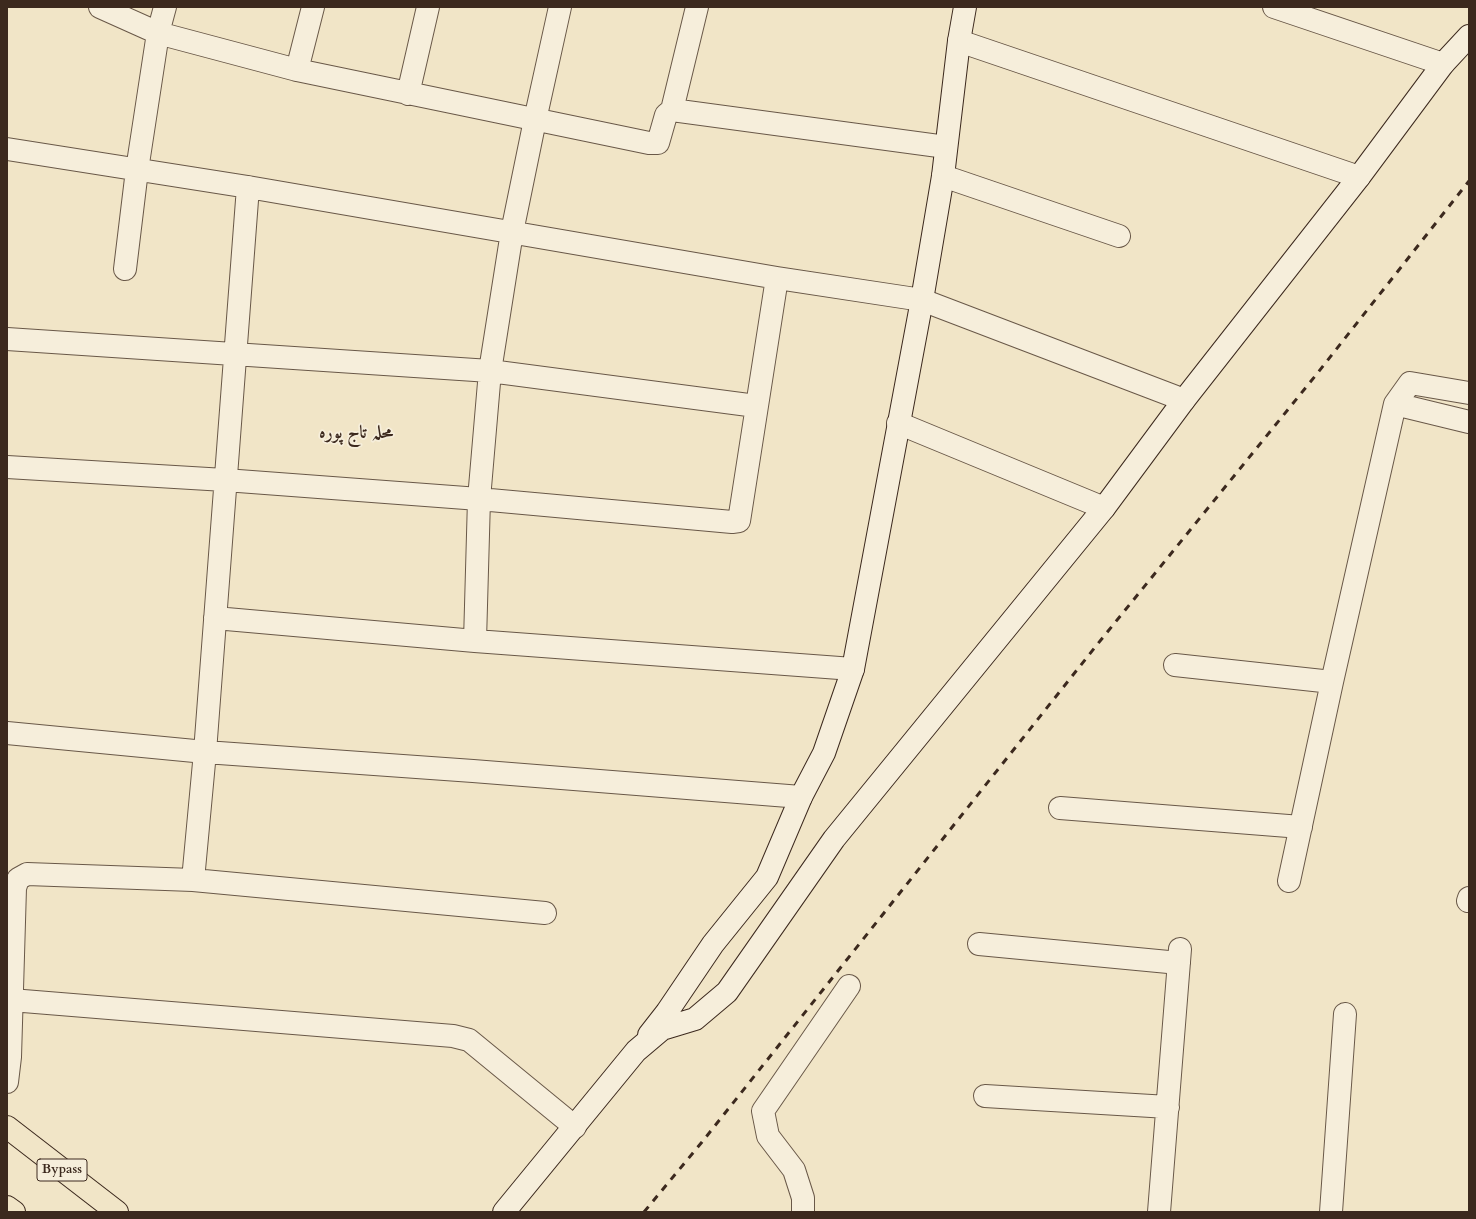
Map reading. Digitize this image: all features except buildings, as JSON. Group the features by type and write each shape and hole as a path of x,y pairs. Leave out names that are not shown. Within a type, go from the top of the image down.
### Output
{"highway":[{"name":"Bypass","path":"7,1127 117,1212"},
{"path":"7,1207 14,1212"}],"street":[{"path":"100,7 158,33 297,70 649,143 658,143 666,115 672,110 697,7"},
{"path":"125,269 137,170 158,33 165,7"},
{"path":"297,70 313,7"},
{"path":"408,94 428,7"},
{"path":"475,641 479,499 490,371 512,232 560,7"},
{"path":"504,1212 668,1012 713,944 767,877 801,797 824,753 853,669 922,300 943,176 959,42 965,7"},
{"path":"1274,7 1443,64"},
{"path":"636,1051 662,1030 695,1019 727,992 834,839 1104,508 1184,400 1359,176 1443,64 1469,36"},
{"path":"959,42 1359,176"},
{"path":"672,110 946,147"},
{"path":"7,149 248,186 777,278 922,300 1184,400"},
{"path":"943,176 1119,236"},
{"path":"193,880 248,186"},
{"path":"7,467 225,480 479,499 732,522 740,521 756,406 777,278"},
{"path":"7,339 490,371 756,406"},
{"path":"1289,881 1395,404 1410,383 1469,393"},
{"path":"1395,404 1469,422"},
{"path":"898,423 1104,508"},
{"path":"214,618 475,641 853,669"},
{"path":"1175,665 1332,682"},
{"path":"7,733 204,752 473,771 801,797"},
{"path":"1060,808 1301,827"},
{"path":"7,1082 10,1057 15,888 18,879 27,874 193,880 545,913"},
{"path":"980,944 1179,956 1159,1212"},
{"path":"803,1212 802,1198 794,1170 768,1136 763,1111 848,986"},
{"path":"11,1000 453,1036 469,1040 575,1127"},
{"path":"1331,1212 1345,1014"},
{"path":"985,1096 1168,1107"}],"railway":[{"path":"644,1212 702,1142 1096,646 1316,375 1469,181"}],"district":[{"name":"محلہ تاج پورہ","path":"356,434"}]}
